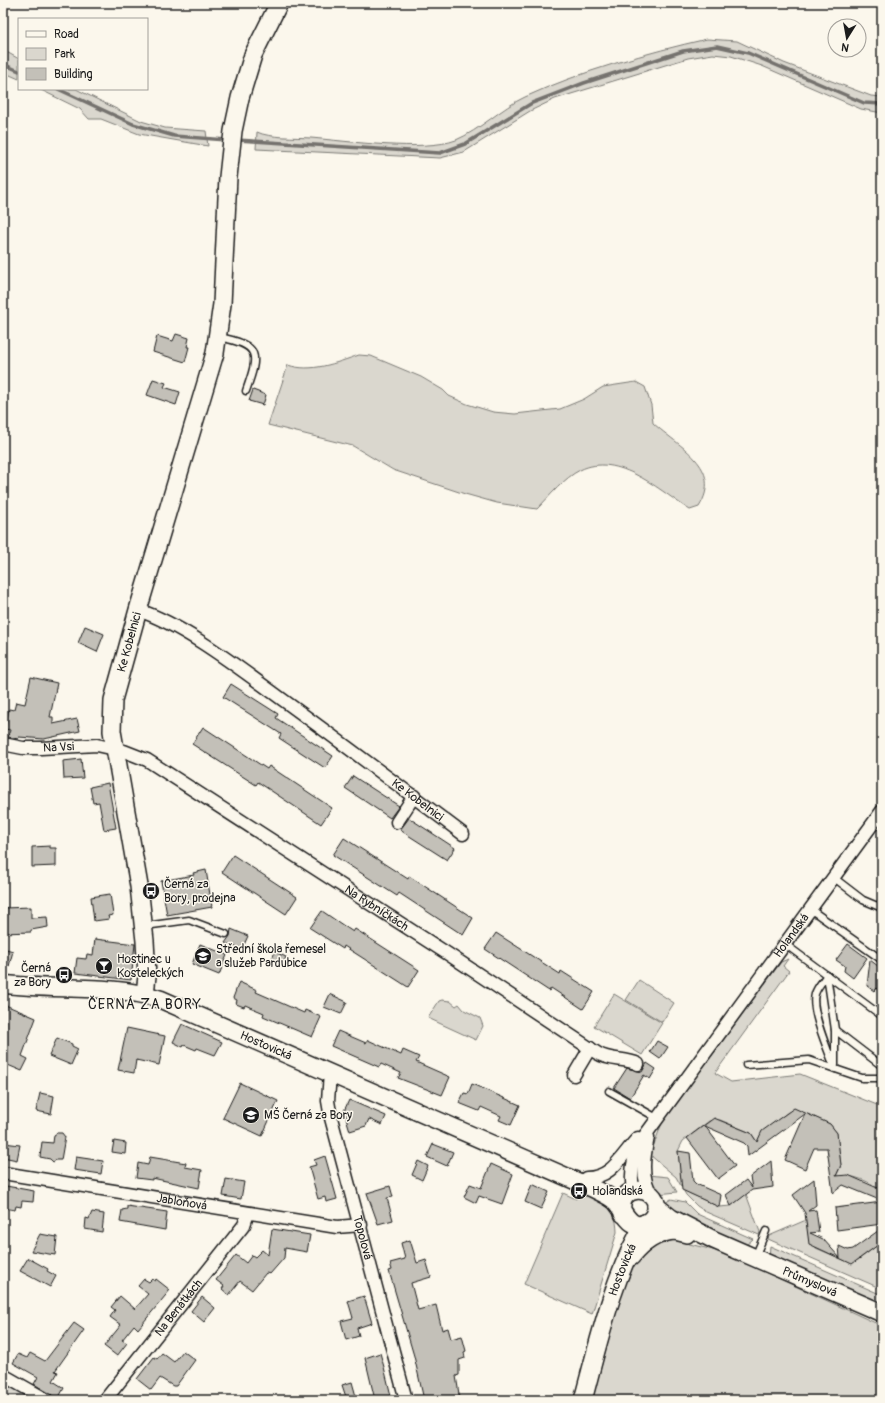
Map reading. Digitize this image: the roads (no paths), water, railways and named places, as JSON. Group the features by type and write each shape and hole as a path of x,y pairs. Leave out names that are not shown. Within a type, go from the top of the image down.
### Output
{"street":[{"path":"138,610 210,373 218,337 222,304 230,148 233,131 240,98 253,55 279,3"},
{"name":"Ke Kobelnici","path":"145,994 147,976 144,926 139,886 115,749 112,720 113,700 138,610 173,625 229,661 414,796 463,834"},
{"name":"Na Vsi","path":"3,744 23,748 90,745 115,749"},
{"name":"Na Rybníčkách","path":"115,749 139,757 156,765 601,1056 624,1059 638,1064"},
{"path":"397,822 414,796"},
{"name":"Holandská","path":"632,1191 632,1172 637,1150 657,1118 882,810"},
{"name":"Hostovická","path":"3,984 38,988 123,990 145,994 183,1009 518,1155 609,1197 616,1202 624,1216"},
{"path":"574,1075 590,1048"},
{"name":"Topolová","path":"330,1073 328,1093 329,1108 406,1400"},
{"name":"Holandská","path":"586,1178 598,1177 608,1172 657,1118"},
{"name":"Holandská","path":"654,1200 646,1180 644,1162 650,1132 657,1118"},
{"name":"Hostovická","path":"518,1155 586,1178 632,1191 644,1190 654,1200 654,1216 645,1223 633,1242 605,1319"},
{"name":"Jabloňová","path":"3,1173 337,1227 361,1225"},
{"name":"Hostovická","path":"583,1400 605,1319 624,1231 624,1216 621,1206 623,1198 632,1191"},
{"name":"Průmyslová","path":"654,1200 665,1214 681,1224 738,1251 882,1313"},
{"name":"Na Benátkách","path":"105,1400 244,1225 248,1213"},
{"path":"624,1216 632,1223 645,1223"},
{"name":"Průmyslová","path":"645,1223 677,1231 738,1251"},
{"path":"623,1271 630,1258 644,1244 662,1233 677,1231"},
{"path":"3,1375 47,1400"}],"lane":[{"path":"218,337 238,341 249,348 252,352 255,364 246,391"},
{"path":"833,877 863,900 882,908"},
{"path":"810,909 882,960"},
{"path":"144,926 189,920 226,934"},
{"path":"784,944 882,1016"},
{"path":"827,975 835,1030 835,1069"},
{"path":"827,975 815,993 814,1001 821,1031 835,1069"},
{"path":"835,1030 882,1066"},
{"path":"746,1065 801,1060 817,1062 862,1078 882,1078"},
{"path":"609,1091 657,1118"},
{"path":"754,1258 766,1231"}],"waterway":[{"path":"237,140 440,153 465,144 532,103 584,83 683,51 717,46 748,53 864,103 882,104"},
{"path":"3,64 18,71"},
{"path":"60,90 133,124 174,136 227,140"}],"place":[{"name":"Černá za Bory, prodejna","path":"151,891"},
{"name":"Střední škola řemesel a služeb Pardubice","path":"203,956"},
{"name":"Hostinec u Kosteleckých","path":"104,966"},
{"name":"Černá za Bory","path":"64,975"},
{"name":"MŠ Černá za Bory","path":"251,1115"},
{"name":"Holandská","path":"579,1191"}],"district":[{"name":"ČERNÁ ZA BORY","path":"145,1004"}]}
